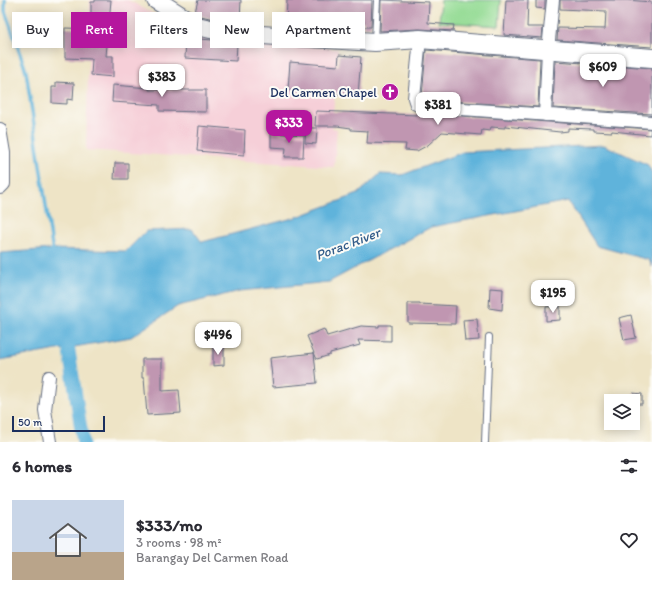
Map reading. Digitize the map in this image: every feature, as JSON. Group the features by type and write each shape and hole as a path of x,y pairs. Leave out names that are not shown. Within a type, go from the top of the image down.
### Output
{"street":[{"path":"156,0 197,26 229,33 374,42 420,39 652,58"},
{"path":"545,115 548,50 553,0"},
{"path":"420,39 414,98 416,104 433,107 652,122"},
{"path":"0,129 4,153 4,184 0,188"},
{"path":"50,378 45,410 50,442"}],"lane":[{"path":"374,42 377,0"},
{"path":"485,442 489,337"}],"shaded area":[{"path":"90,0 128,0 150,12 135,12 135,48 202,48 202,38 210,38 210,48 264,48 264,43 272,43 272,48 338,49 332,128 337,129 334,167 86,150 89,48 127,48 127,12 90,12"}],"green space":[{"path":"441,0 501,0 499,26 439,22"}],"water":[{"name":"Porac River","path":"604,145 648,165 652,173 652,267 649,260 597,246 568,201 431,227 329,282 240,291 178,306 131,337 0,360 0,253 52,249 126,251 146,231 192,229 202,242 297,217 358,194 380,174 402,175 463,152"}],"building":[{"path":"95,0 111,0 110,12 91,12 91,2 95,2"},
{"path":"198,0 241,0 240,12 210,12 210,18 202,16 202,12 195,12"},
{"path":"287,0 372,0 371,27 365,27 365,12 287,12"},
{"path":"381,0 429,2 428,23 454,25 453,31 419,29 380,31"},
{"path":"506,0 528,0 527,27 543,27 542,38 504,35"},
{"path":"536,0 545,0 545,9 536,8"},
{"path":"560,0 627,0 652,2 652,47 557,40 558,28 605,29 606,11 560,9"},
{"path":"65,28 71,28 71,48 107,48 106,56 113,56 113,77 91,75 92,59 65,58"},
{"path":"202,39 210,40 210,48 237,48 236,61 185,58 186,48 202,48"},
{"path":"426,50 540,59 538,107 434,100 422,97"},
{"path":"339,55 361,57 358,96 288,90 290,62 338,66"},
{"path":"555,61 652,68 652,114 553,108"},
{"path":"56,82 74,83 73,100 67,99 67,104 52,103 52,87 56,87"},
{"path":"113,85 149,88 149,90 206,90 206,112 159,111 159,105 112,102"},
{"path":"316,111 417,115 418,112 651,129 650,135 612,131 593,131 593,129 568,128 568,131 560,132 505,126 505,128 491,127 490,131 482,130 481,135 442,132 428,145 417,151 405,150 406,144 367,143 368,131 351,130 351,128 337,126 315,126"},
{"path":"199,126 245,130 244,155 197,151"},
{"path":"306,128 317,128 316,144 305,143"},
{"path":"271,133 304,135 303,157 285,157 286,148 271,147"},
{"path":"115,163 128,163 128,179 114,179"},
{"path":"490,288 503,289 502,310 489,308"},
{"path":"408,303 456,306 455,324 408,323"},
{"path":"560,306 560,320 546,321 546,307"},
{"path":"631,315 636,338 624,340 619,318"},
{"path":"477,319 479,340 465,341 463,320"},
{"path":"379,325 391,325 391,341 358,340 360,345 330,353 330,355 317,359 307,336 324,329 327,336 361,326 379,327"},
{"path":"213,345 224,346 224,365 213,366"},
{"path":"314,353 317,383 273,387 270,358"},
{"path":"142,359 162,359 162,391 179,390 181,413 147,415 144,378 142,378"},
{"path":"633,393 642,394 642,404 640,404 640,394"}],"waterway":[{"path":"5,0 5,11 26,71 53,253"},
{"path":"66,331 83,442"}],"place":[{"name":"Del Carmen Chapel","path":"390,92"}]}
